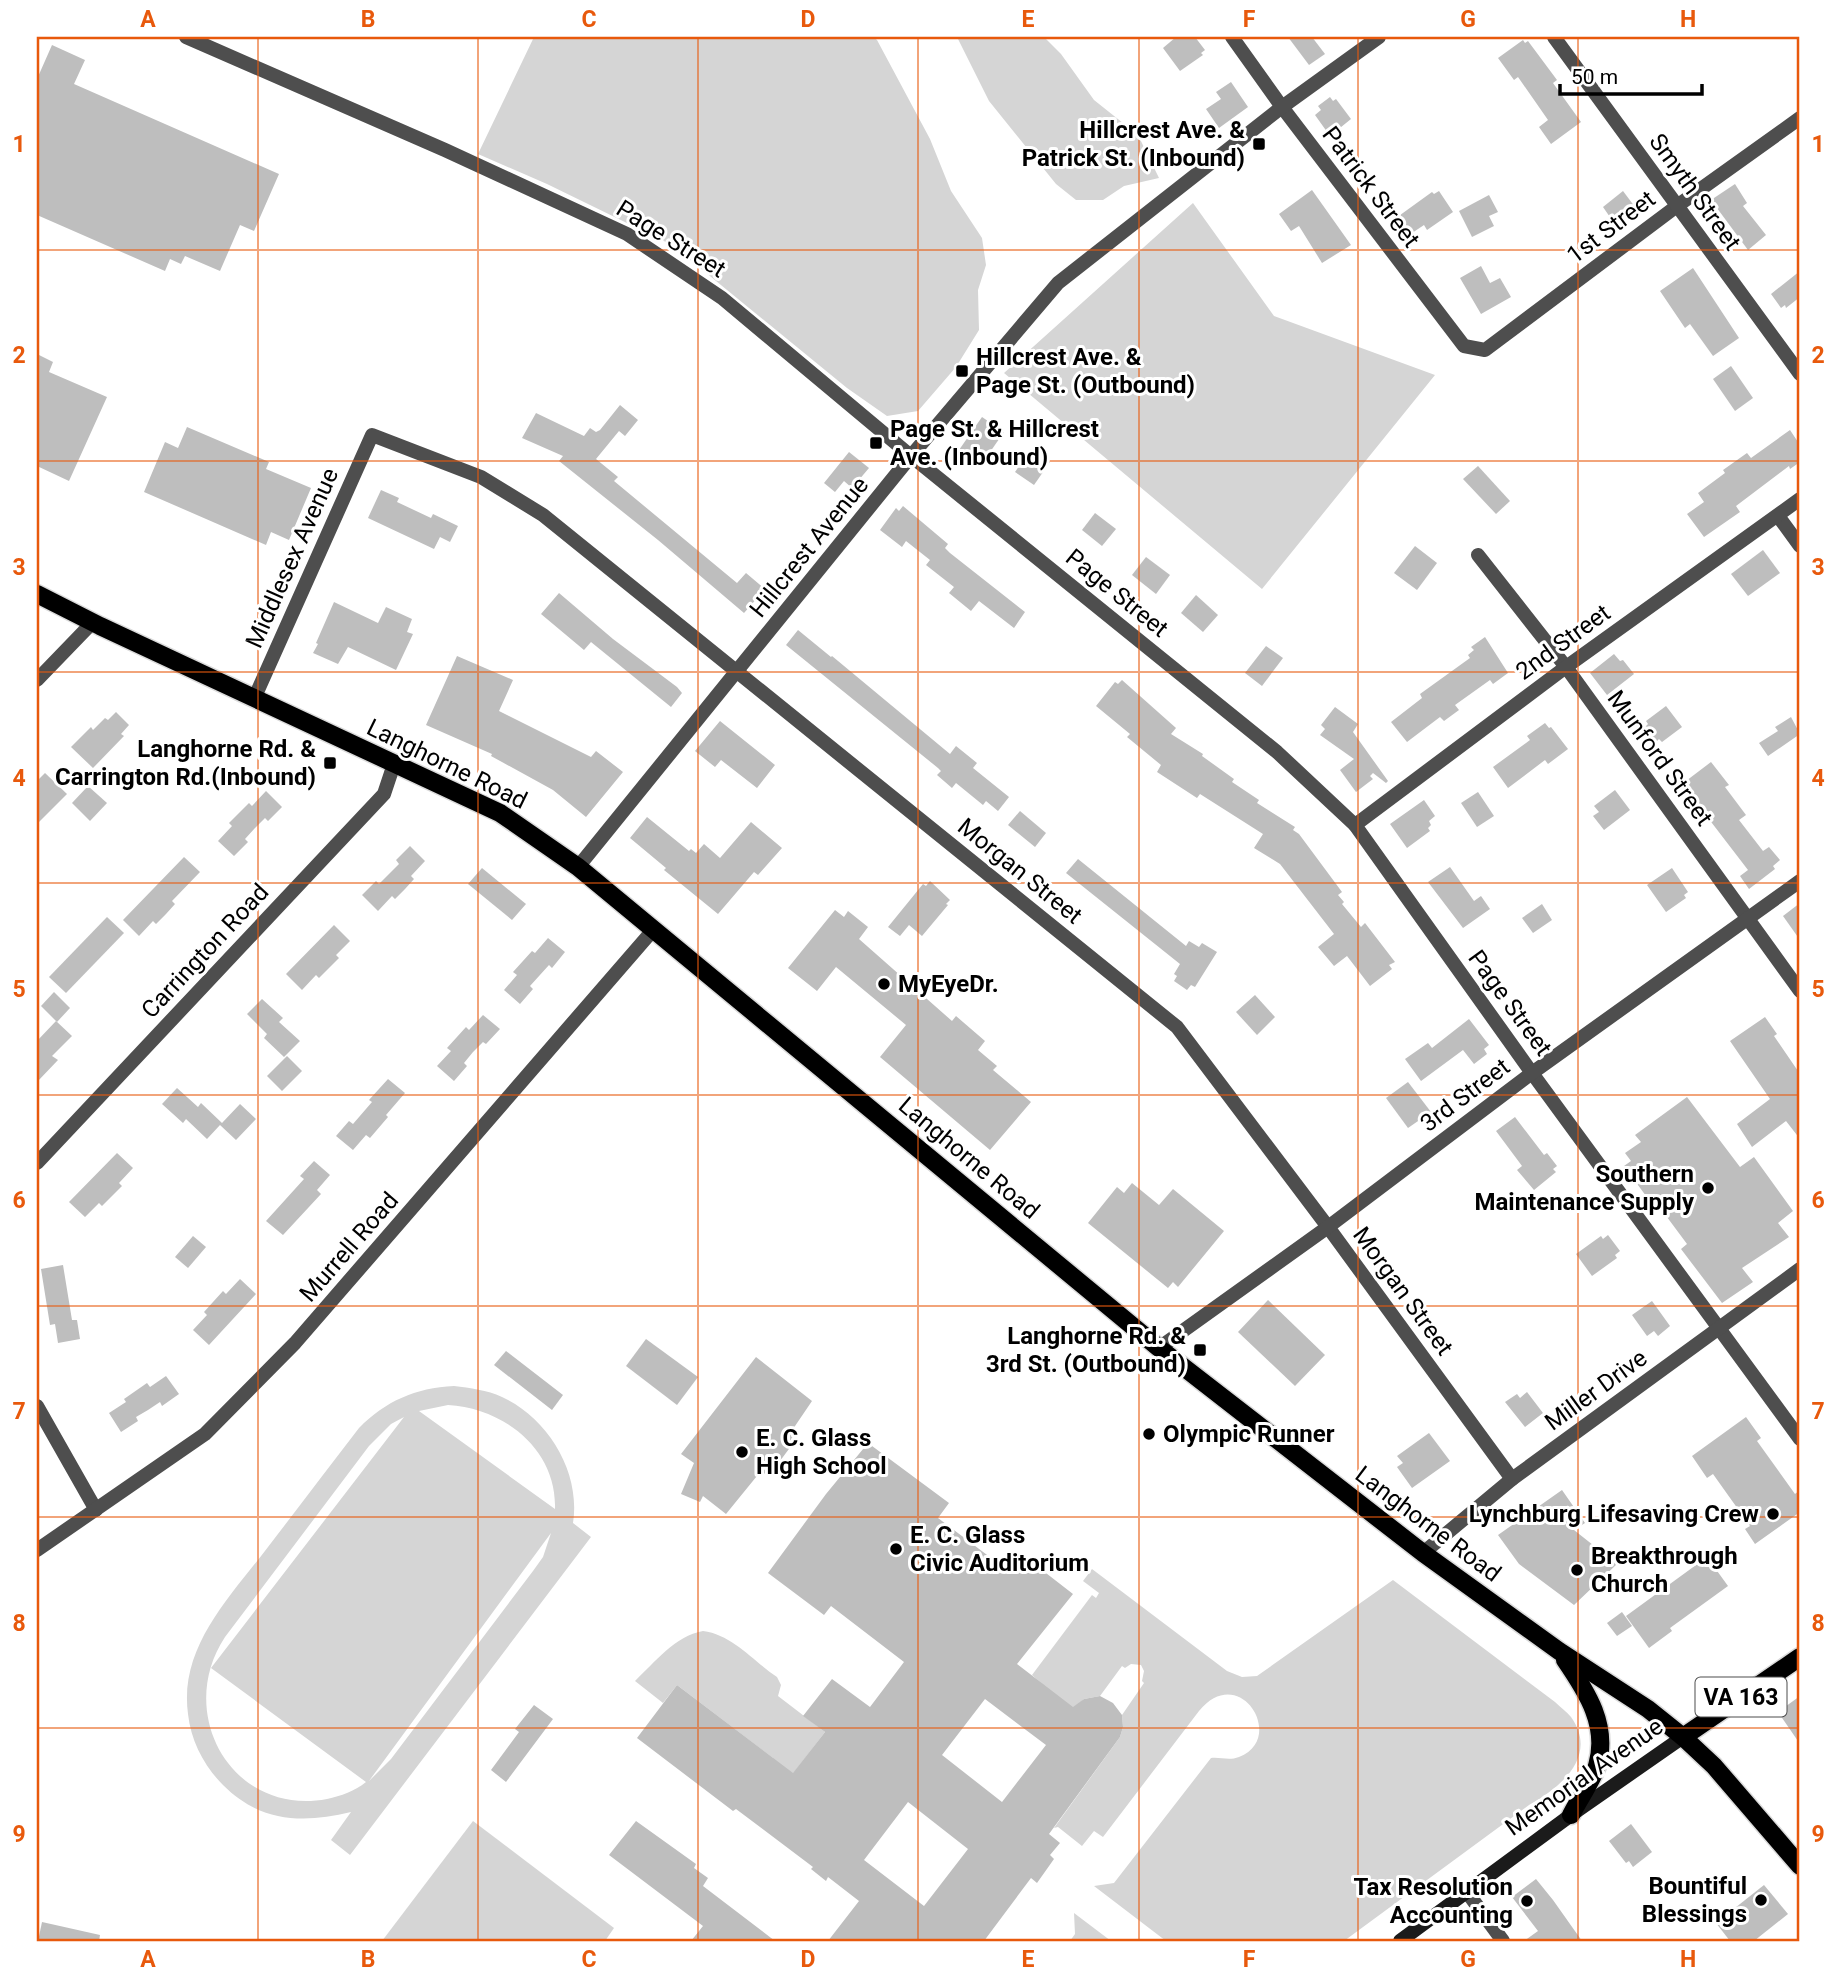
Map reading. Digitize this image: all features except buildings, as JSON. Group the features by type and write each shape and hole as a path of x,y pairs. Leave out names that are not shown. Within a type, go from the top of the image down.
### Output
{"main road":[{"name":"Langhorne Road","path":"37,594 499,813 578,867 1159,1348 1423,1553 1559,1651 1648,1709 1714,1766 1800,1866"},
{"path":"1559,1651 1585,1689 1596,1712 1600,1730 1596,1768 1571,1815"},
{"name":"Memorial Avenue","path":"1400,1941 1571,1815 1800,1657"}],"street":[{"name":"Page Street","path":"186,37 445,150 627,234 722,298 911,456 1278,752 1355,825 1532,1073 1800,1439"},
{"name":"Patrick Street","path":"1231,37 1464,346 1485,350"},
{"name":"Hillcrest Avenue","path":"578,867 911,456 1058,283 1282,107 1379,37"},
{"name":"Smyth Street","path":"1554,37 1800,374"},
{"name":"1st Street","path":"1485,350 1800,118"},
{"name":"Morgan Street","path":"372,435 481,477 543,515 1177,1027 1328,1227 1512,1479"},
{"name":"Middlesex Avenue","path":"254,699 372,435"},
{"name":"2nd Street","path":"1355,825 1566,667 1800,499"},
{"path":"1778,516 1800,546"},
{"name":"Munford Street","path":"1478,555 1566,667 1800,991"},
{"path":"37,680 93,622"},
{"name":"Carrington Road","path":"37,1163 384,794 394,764"},
{"name":"3rd Street","path":"1159,1348 1328,1227 1532,1073 1800,881"},
{"name":"Murrell Road","path":"37,1550 205,1434 295,1343 654,929"},
{"name":"Miller Drive","path":"1423,1553 1512,1479 1800,1269"},
{"path":"37,1406 96,1510"},
{"path":"1467,1892 1503,1941"}],"shaded area":[{"path":"534,37 874,37 930,139 951,191 982,238 986,265 978,290 979,330 956,367 918,411 887,416 847,388 672,245 547,184 478,154"},
{"path":"957,37 1044,37 1061,54 1094,100 1138,135 1159,178 1124,186 1103,200 1076,200 1056,184 989,101"},
{"path":"1193,203 1274,316 1435,375 1262,589 1004,373"},
{"path":"454,1386 490,1393 519,1406 534,1418 558,1449 566,1466 572,1485 573,1523 591,1537 350,1855 331,1840 351,1812 316,1818 282,1817 252,1807 216,1778 204,1761 192,1734 187,1690 191,1667 210,1624 224,1604 359,1428 391,1403 414,1393","holes":["448,1405 488,1414 507,1423 523,1436 537,1451 547,1468 553,1487 555,1509 419,1411","404,1417 211,1668 366,1782 348,1793 327,1799 294,1800 264,1792 240,1776 222,1754 210,1727 206,1697 211,1667 225,1637 369,1446 391,1424","551,1533 543,1557 533,1571 391,1759 369,1781"]},
{"path":"1092,1569 1227,1671 1242,1677 1257,1676 1393,1580 1568,1713 1579,1731 1581,1745 1578,1758 1553,1790 1344,1941 1166,1941 1094,1886 1114,1883 1211,1758 1235,1758 1253,1748 1259,1735 1258,1721 1252,1708 1242,1699 1229,1695 1214,1698 1199,1711 1103,1837 1094,1831 1082,1846 1058,1827 1054,1828 1120,1737 1122,1715 1144,1683 1141,1665 1131,1664 1125,1668 1122,1666 1100,1696 1084,1699 1072,1711 1032,1675 1092,1595 1096,1598 1099,1593 1083,1581"},
{"path":"703,1631 714,1633 733,1643 777,1677 781,1685 778,1696 825,1732 779,1792 773,1758 677,1685 663,1703 635,1681 674,1644"},
{"path":"473,1821 614,1928 605,1941 382,1941"},
{"path":"1074,1913 1111,1941 1070,1941 1075,1934"}],"place":[{"name":"Hillcrest Ave. & Patrick St. (Inbound)","path":"1259,144"},
{"name":"Hillcrest Ave. & Page St. (Outbound)","path":"962,371"},
{"name":"Page St. & Hillcrest Ave. (Inbound)","path":"876,443"},
{"name":"Langhorne Rd. & Carrington Rd.(Inbound)","path":"330,763"},
{"name":"MyEyeDr.","path":"884,984"},
{"name":"Southern Maintenance Supply","path":"1708,1188"},
{"name":"Langhorne Rd. & 3rd St. (Outbound)","path":"1200,1350"},
{"name":"Olympic Runner","path":"1149,1434"},
{"name":"E. C. Glass High School","path":"742,1452"},
{"name":"Lynchburg Lifesaving Crew","path":"1773,1514"},
{"name":"E. C. Glass Civic Auditorium","path":"896,1549"},
{"name":"Breakthrough Church","path":"1577,1570"},
{"name":"Bountiful Blessings","path":"1761,1900"},
{"name":"Tax Resolution Accounting","path":"1527,1901"}]}
